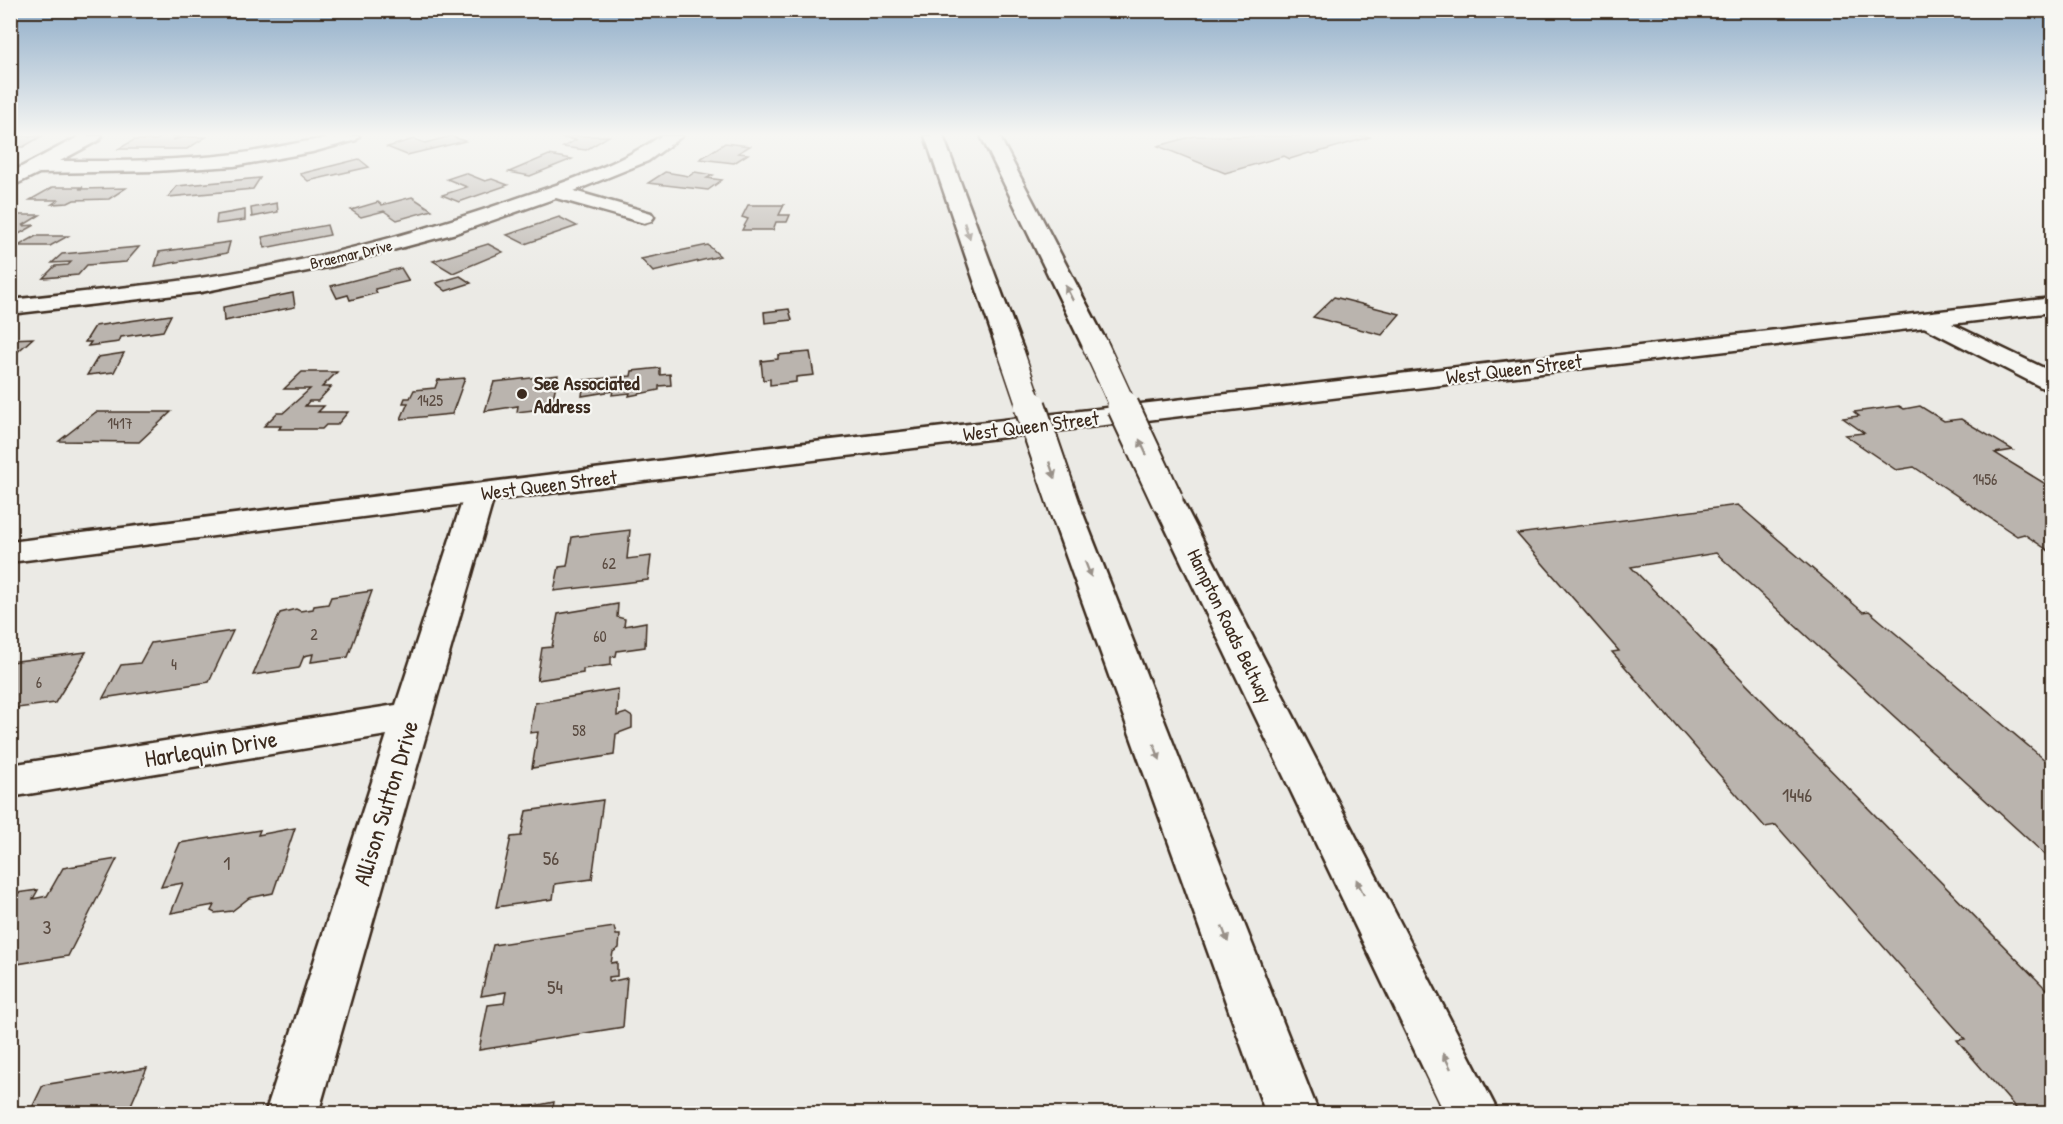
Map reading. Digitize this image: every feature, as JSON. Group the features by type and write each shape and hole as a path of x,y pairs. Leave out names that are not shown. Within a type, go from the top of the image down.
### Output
{"main road":[{"name":"Braemar Drive","path":"10,307 201,285 333,260 449,229 564,188"},
{"path":"953,188 1067,514 1293,1113"},
{"name":"Hampton Roads Beltway","path":"1016,188 1095,345 1167,500 1473,1113"},
{"path":"555,192 644,217"},
{"name":"West Queen Street","path":"10,552 778,456 2052,305"},
{"path":"1960,316 2052,365"},
{"path":"1929,320 2052,382"},
{"name":"Allison Sutton Drive","path":"291,1113 480,493"},
{"name":"Harlequin Drive","path":"10,781 412,717"}],"building":[{"path":"50,188 125,188 109,199 74,200 68,203 52,204 58,200 30,200"},
{"path":"175,188 253,188 253,189 168,197"},
{"path":"462,188 498,188 459,202 442,195"},
{"path":"412,197 432,210 397,220 384,211 361,217 351,210 378,202 382,205"},
{"path":"277,203 278,212 252,217 251,208"},
{"path":"748,205 784,205 779,215 790,215 787,222 776,222 773,230 742,230 748,219 742,217"},
{"path":"245,210 245,220 216,224 217,215"},
{"path":"10,215 40,215 22,226 35,225 10,239"},
{"path":"559,217 577,226 525,244 507,235"},
{"path":"327,225 330,235 265,248 262,237"},
{"path":"36,236 68,236 50,246 18,246"},
{"path":"230,242 227,253 155,266 159,252"},
{"path":"488,244 503,252 453,273 433,261"},
{"path":"708,245 720,256 653,272 641,259"},
{"path":"139,247 126,262 87,265 78,275 43,278 55,266 68,265 71,262 52,263 62,254"},
{"path":"401,268 409,281 375,289 377,293 350,300 348,295 337,298 331,286"},
{"path":"460,276 471,283 446,291 436,283"},
{"path":"293,293 295,307 224,321 223,307"},
{"path":"1334,297 1400,314 1382,335 1313,317"},
{"path":"789,309 792,320 765,323 764,312"},
{"path":"171,315 163,331 121,337 119,342 88,346 91,342 85,342 95,326"},
{"path":"33,338 13,356 10,356 10,339"},
{"path":"810,352 814,375 796,377 796,382 770,385 770,379 763,380 761,361 778,359 778,355"},
{"path":"124,353 114,372 87,375 98,357"},
{"path":"660,368 660,375 670,374 671,385 659,386 659,390 629,396 630,393 612,395 613,391 582,396 584,380 631,376 632,371"},
{"path":"302,372 337,372 322,387 331,387 318,401 309,401 305,406 324,406 318,412 348,412 337,425 326,425 322,429 279,429 281,426 264,426 277,413 283,413 310,389 284,389"},
{"name":"See Associated Address","path":"558,375 551,408 517,412 518,406 485,411 494,382"},
{"path":"465,378 452,414 401,419 408,403 403,403 405,398 410,398 414,390 435,388 438,380"},
{"path":"1899,406 1904,409 1920,406 1944,421 1961,419 2013,450 1995,453 2052,488 2052,553 2024,534 2017,536 1914,467 1896,470 1845,435 1864,433 1843,418 1859,416 1854,412"},
{"path":"96,412 171,412 139,442 59,441"},
{"path":"1738,505 1863,612 1869,611 2052,766 2052,861 1716,553 1631,567 2052,995 2052,1114 2021,1114 1957,1040 1965,1039 1776,825 1765,827 1612,652 1619,651 1517,534"},
{"path":"630,530 627,559 651,556 648,580 554,591 559,567 567,566 572,537"},
{"path":"372,591 348,657 311,662 313,654 304,656 299,668 253,675 280,613 296,609 300,611 313,609 314,606 328,604 331,597"},
{"path":"618,604 617,617 625,619 624,626 646,622 645,647 617,651 616,656 611,657 611,665 583,669 583,673 537,680 542,648 552,647 558,614"},
{"path":"233,631 209,682 103,698 121,665 140,663 151,643"},
{"path":"86,652 55,703 10,709 10,662"},
{"path":"618,689 617,716 626,713 632,717 632,728 616,734 614,755 532,768 538,732 530,733 535,703"},
{"path":"603,800 592,879 555,884 553,899 496,907 511,837 521,836 526,811"},
{"path":"295,828 273,893 249,898 232,911 215,913 211,911 214,905 171,913 183,883 161,887 180,843 260,830 258,835"},
{"path":"117,859 68,956 10,965 10,894 38,890 33,899 47,896 63,868"},
{"path":"614,927 616,935 620,935 619,948 613,952 611,963 617,962 617,976 609,977 609,982 627,978 623,1027 479,1050 488,1005 504,1003 506,992 481,996 493,945"},
{"path":"147,1068 127,1114 29,1114 43,1085"},
{"path":"554,1102 552,1114 495,1114"}],"place":[{"name":"See Associated Address","path":"522,394"}]}
